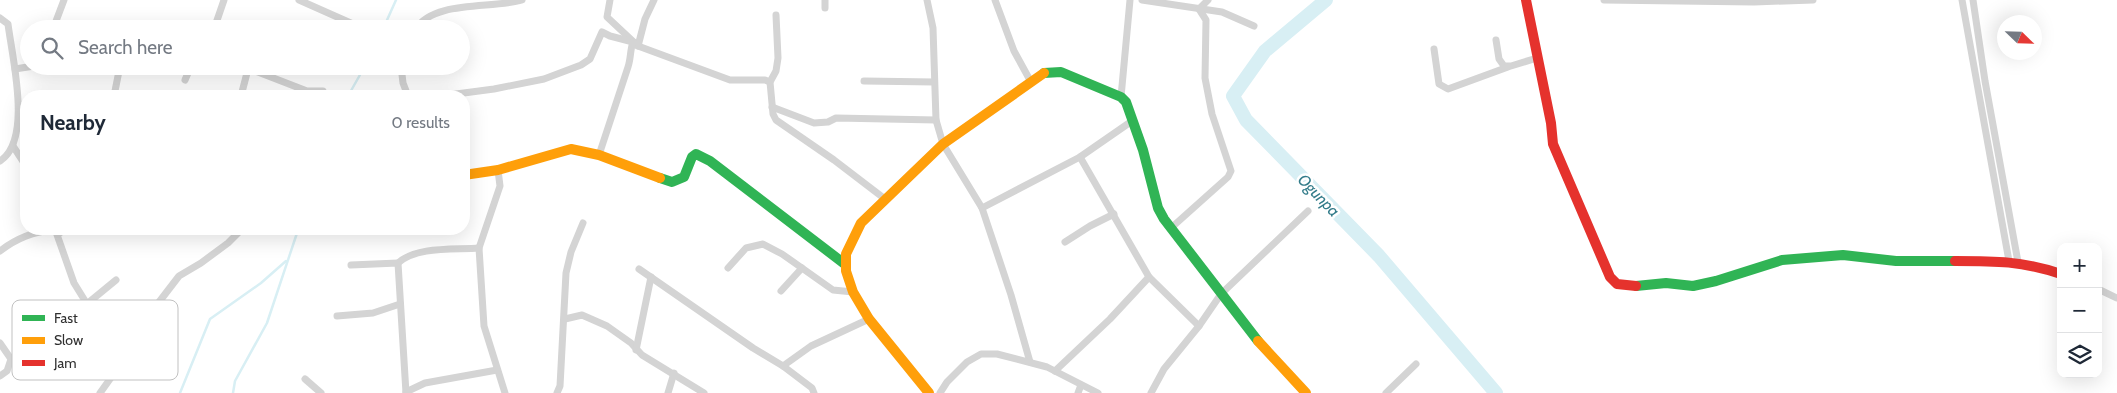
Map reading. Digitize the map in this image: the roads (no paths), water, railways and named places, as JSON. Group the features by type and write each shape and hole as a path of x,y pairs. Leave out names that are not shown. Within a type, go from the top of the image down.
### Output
{"street":[{"path":"56,20 64,0"},
{"path":"217,20 224,0"},
{"path":"299,0 344,20"},
{"path":"424,20 432,14 449,10 522,0"},
{"path":"470,91 544,79 581,65 590,59 602,32 610,0"},
{"path":"599,154 628,67 631,56 630,50 635,44 654,0"},
{"path":"927,0 933,28 936,120 944,144 982,208 1011,294 1030,362"},
{"path":"995,0 1014,52 1031,82"},
{"path":"1121,97 1130,0"},
{"path":"1142,0 1222,12 1254,26"},
{"path":"1199,9 1208,0"},
{"path":"1526,0 1551,123 1552,144 1610,278 1618,284 1630,286 1666,284 1692,286 1716,281 1782,260 1843,255 1896,261 2014,261 2057,273"},
{"path":"1604,0 1754,2 1813,0"},
{"path":"1962,0 2014,261"},
{"path":"1973,0 2014,261"},
{"path":"1171,228 1228,177 1231,171 1212,114 1205,78 1206,20 1199,9"},
{"path":"776,15 778,58 776,71 770,82 773,114 780,123 886,199"},
{"path":"607,17 635,44"},
{"path":"0,18 8,24 20,95"},
{"path":"602,32 730,80 765,80 770,82"},
{"path":"1496,40 1500,63 1508,66"},
{"path":"1434,49 1439,84 1448,89 1508,66 1537,58"},
{"path":"15,69 20,68"},
{"path":"929,393 869,318 853,292 846,271 846,254 861,223 944,144 1044,73 1061,72 1121,97 1129,108 1143,150 1158,208 1171,228 1258,341 1306,393"},
{"path":"115,90 118,75"},
{"path":"186,80 188,75"},
{"path":"242,90 243,75"},
{"path":"266,75 307,90"},
{"path":"402,75 406,90"},
{"path":"864,81 934,82"},
{"path":"772,107 814,123 828,122 836,118 936,120"},
{"path":"0,161 6,157 13,146 20,121"},
{"path":"982,208 1080,157 1132,121"},
{"path":"13,146 20,157"},
{"path":"470,174 498,170 571,149 599,154 672,182 684,177 692,158 696,154 710,161 846,264"},
{"path":"1080,157 1149,277 1199,326"},
{"path":"498,170 500,186 479,248 484,326 504,393"},
{"path":"1151,393 1164,369 1199,326 1221,294 1308,210"},
{"path":"1065,242 1114,214"},
{"path":"557,393 560,386 566,273 571,252 583,223"},
{"path":"0,251 14,240 26,235"},
{"path":"57,235 74,283 86,300"},
{"path":"161,300 179,276 228,243 236,235"},
{"path":"728,268 746,248 763,244 770,246 833,290 853,292"},
{"path":"351,265 398,263 405,256 426,252 479,248"},
{"path":"398,263 406,393 426,383 497,370"},
{"path":"781,291 802,268"},
{"path":"639,269 753,348 783,366 812,388 814,393"},
{"path":"636,350 651,277"},
{"path":"1055,370 1110,319 1149,277"},
{"path":"92,300 116,280"},
{"path":"2102,291 2117,298"},
{"path":"337,316 373,313 400,304"},
{"path":"565,318 574,315 589,318 607,326 636,350 704,393"},
{"path":"783,366 812,346 869,318"},
{"path":"0,343 11,358 7,371 0,376"},
{"path":"940,393 947,382 967,362 981,354 997,354 1055,370 1098,393"},
{"path":"1386,393 1416,364"},
{"path":"668,393 674,373"},
{"path":"305,379 321,393"},
{"path":"100,393 109,380"},
{"path":"1078,393 1081,385"}],"waterway":[{"path":"387,20 396,0"},
{"name":"Ogunpa","path":"1326,0 1265,51 1233,96 1246,120 1379,256 1496,393"},
{"path":"351,90 360,75"},
{"path":"233,393 235,381 267,323 296,235"},
{"path":"180,393 210,319 261,283 286,261"}]}
